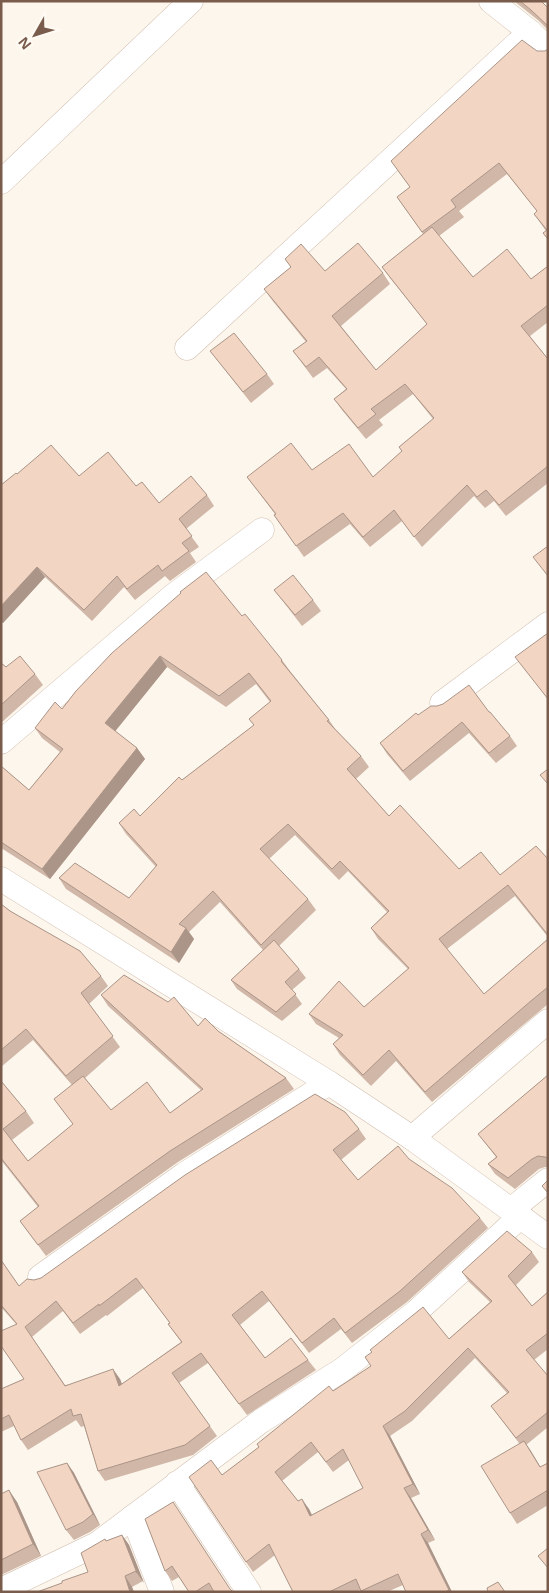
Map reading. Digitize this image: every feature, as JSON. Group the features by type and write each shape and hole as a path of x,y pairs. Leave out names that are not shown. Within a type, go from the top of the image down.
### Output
{"street":[{"path":"1,182 190,1"},
{"path":"491,1 548,49"},
{"path":"187,348 530,32"},
{"path":"1,742 173,596 262,530"},
{"path":"442,703 548,624"},
{"path":"1,879 330,1083 412,1138 548,1237"},
{"path":"412,1138 548,1021"},
{"path":"40,1277 185,1174 330,1083"},
{"path":"1,1590 97,1544 261,1421 342,1370 416,1312 548,1180"},
{"path":"177,1483 249,1592"},
{"path":"133,1517 162,1592"}],"building":[{"path":"520,1 541,1 548,8 548,26 531,10"},
{"path":"522,40 537,51 548,49 548,239 543,233 547,230 534,214 537,211 499,163 451,200 456,207 422,232 397,197 410,187 391,161"},
{"path":"432,227 473,277 507,249 531,279 548,266 548,305 521,326 548,359 548,466 499,505 486,490 477,497 467,485 414,537 394,510 363,537 343,513 296,546 274,515 276,514 247,477 291,443 312,470 349,444 373,477 402,451 399,447 434,418 405,384 371,409 376,414 358,428 334,399 347,389 319,357 306,367 293,351 307,341 264,289 291,267 285,259 301,244 325,271 358,243 383,273 332,316 376,370 427,324 382,267"},
{"path":"234,333 267,374 243,392 210,351"},
{"path":"51,445 79,476 108,452 136,486 142,482 159,503 191,476 207,495 179,519 192,536 182,543 189,551 162,571 158,565 127,589 117,576 84,610 37,567 1,606 1,485"},
{"path":"548,546 548,576 533,557"},
{"path":"206,572 242,616 245,614 329,720 327,721 361,756 347,769 389,816 400,805 459,869 481,852 500,875 536,846 548,859 548,935 508,885 439,939 484,994 548,939 548,987 425,1092 389,1050 363,1075 333,1044 343,1035 309,1014 339,981 364,1007 409,968 371,928 389,911 340,861 332,869 288,824 260,849 308,899 261,945 213,891 179,924 186,928 171,952 59,878 75,863 129,898 157,865 119,823 134,809 140,816 179,777 182,780 254,725 249,719 271,701 249,673 219,696 160,656 105,723 137,748 42,869 1,842 1,766 29,790 63,749 35,728 55,702 62,709 76,691 112,653 180,592"},
{"path":"293,575 313,600 295,615 274,590"},
{"path":"548,633 548,699 515,657"},
{"path":"20,656 35,674 1,705 1,663 6,667"},
{"path":"469,685 510,736 489,753 462,722 403,771 380,743 416,713 418,715 431,706 443,704"},
{"path":"548,769 548,784 540,775"},
{"path":"1,904 80,951 101,976 81,993 113,1036 66,1076 26,1029 1,1050"},
{"path":"274,940 299,969 285,982 296,994 276,1012 231,980"},
{"path":"124,975 168,1002 174,997 198,1026 205,1018 218,1031 286,1078 170,1151 38,1245 20,1221 39,1206 1,1158 1,1081 26,1111 3,1129 28,1161 73,1124 54,1099 83,1076 111,1110 147,1082 170,1113 203,1089 101,995"},
{"path":"548,1075 548,1158 538,1156 532,1159 508,1178 488,1164 497,1157 478,1134"},
{"path":"315,1094 345,1112 359,1129 333,1150 358,1180 398,1146 409,1159 452,1188 480,1218 400,1291 345,1333 334,1318 302,1343 262,1291 232,1315 265,1358 291,1338 308,1360 239,1404 201,1353 172,1373 210,1426 185,1445 98,1471 81,1414 73,1416 71,1409 21,1440 9,1415 1,1419 1,1389 24,1379 1,1346 1,1331 17,1324 1,1305 1,1260 19,1286 27,1279 41,1278 185,1175","holes":["136,1278 170,1323 168,1324 182,1342 119,1386 113,1369 65,1386 25,1327 56,1301 73,1323"]},
{"path":"548,1180 548,1193 542,1186"},
{"path":"507,1231 532,1252 508,1276 532,1306 548,1292 548,1333 526,1350 548,1376 548,1412 516,1438 491,1406 509,1392 468,1348 405,1411 383,1426 413,1484 404,1488 428,1530 421,1534 449,1590 445,1592 406,1592 398,1574 361,1591 356,1579 329,1592 293,1592 269,1544 246,1562 189,1477 211,1460 222,1475 259,1447 257,1444 329,1386 333,1391 371,1366 365,1357 372,1352 370,1350 423,1307 449,1339 492,1301 462,1272","holes":["311,1442 326,1462 343,1449 363,1488 310,1516 302,1499 298,1501 275,1472"]},
{"path":"524,1441 540,1467 548,1463 548,1490 510,1513 481,1466"},
{"path":"67,1463 93,1514 83,1522 66,1530 37,1472"},
{"path":"9,1490 33,1544 1,1560 1,1494"},
{"path":"173,1502 233,1592 214,1592 209,1583 195,1592 189,1592 172,1566 165,1571 145,1519"},
{"path":"122,1535 137,1573 136,1571 125,1576 130,1592 37,1592 88,1572 81,1553 105,1539 106,1541"},
{"path":"548,1548 548,1568 538,1556"},
{"path":"498,1582 505,1592 488,1592 487,1588"}]}
